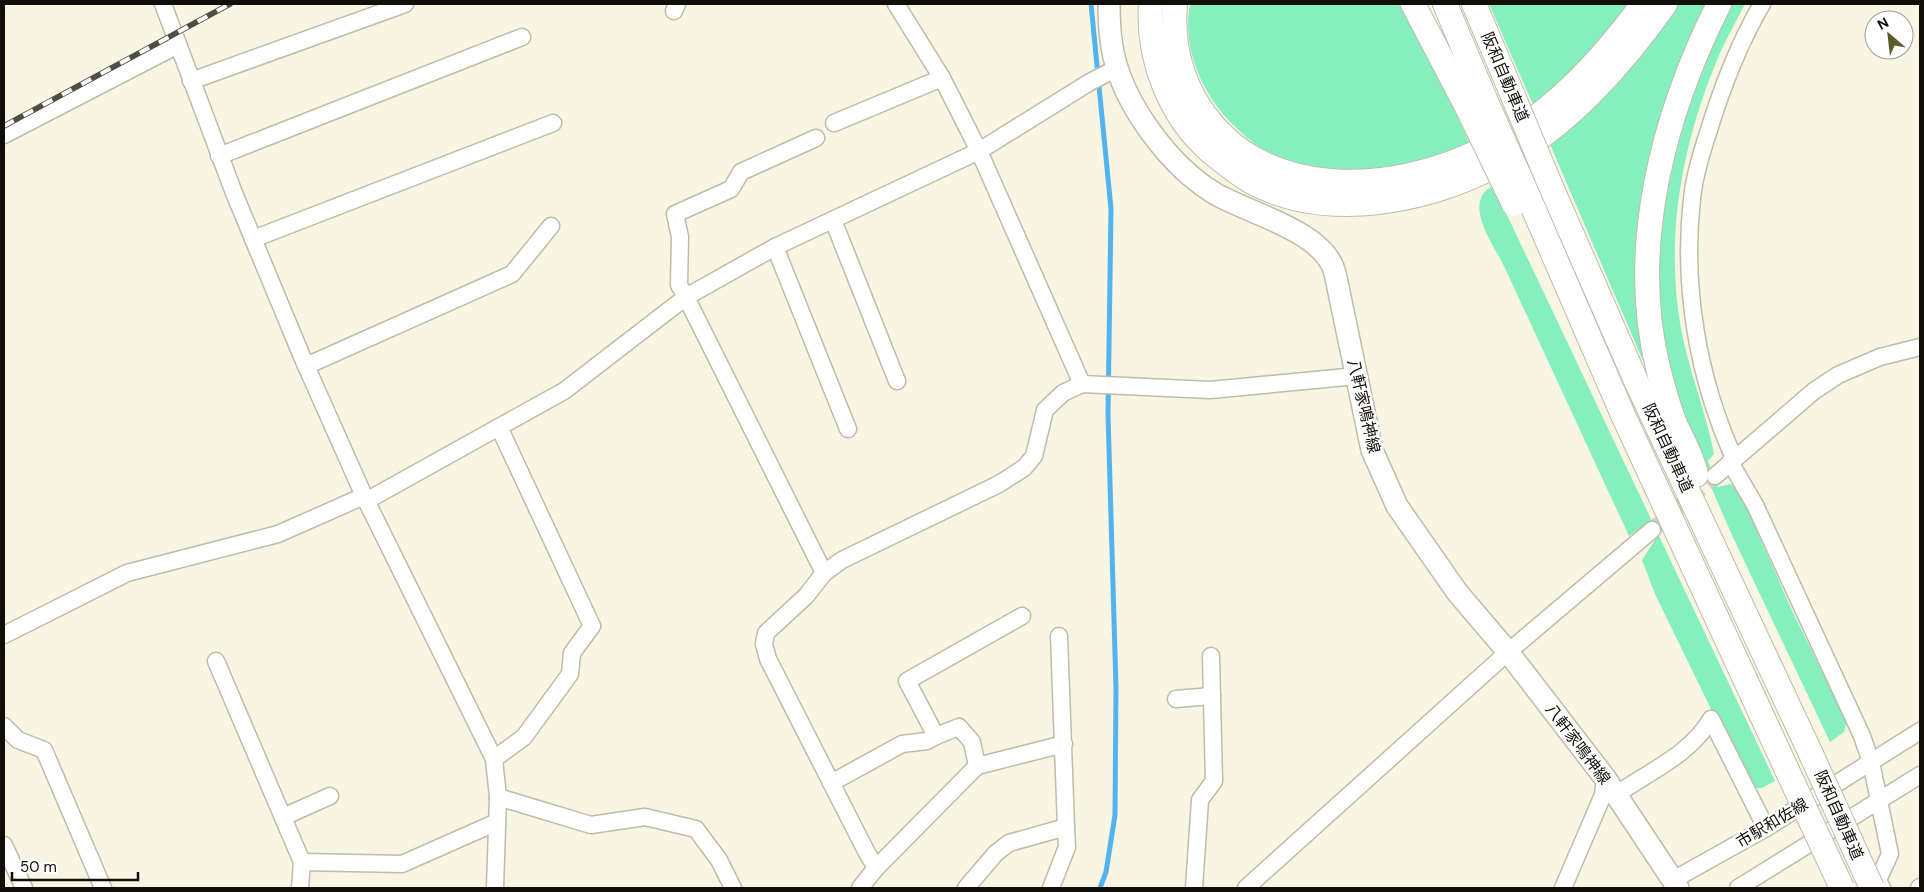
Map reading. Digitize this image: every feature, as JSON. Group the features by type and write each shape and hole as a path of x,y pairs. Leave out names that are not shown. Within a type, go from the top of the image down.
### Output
{"highway":[{"path":"1151,4 1153,47 1161,75 1175,107 1202,144 1238,172 1273,190 1313,201 1351,204 1391,200 1435,190 1477,174 1515,155 1581,104 1630,50 1665,4"},
{"path":"1175,4 1173,36 1180,67 1194,100 1215,128 1242,152 1265,166 1299,177 1340,182 1385,180 1427,171 1471,156 1508,136 1547,108 1576,82 1614,42 1643,4"},
{"path":"1413,4 1476,104"},
{"name":"阪和自動車道","path":"1445,4 1476,104 1842,888"},
{"name":"阪和自動車道","path":"1474,4 1618,340 1872,888"},
{"path":"1706,529 1695,470 1675,422 1655,354 1648,306 1648,248 1654,199 1666,142 1692,65 1720,4"}],"main road":[{"name":"八軒家鳴神線","path":"1109,4 1112,44 1111,71 1122,82 1149,129 1167,153 1184,171 1213,192 1286,227 1326,254 1333,266 1372,450 1397,506 1457,592 1508,652 1611,787 1670,885"}],"street":[{"path":"163,4 219,156 306,366 365,499 494,759 498,796 495,888"},
{"path":"191,81 405,4"},
{"path":"896,4 942,78 979,151 1082,384"},
{"path":"1762,4 1726,77 1703,149 1692,199 1690,264 1698,342 1713,401 1732,460 1755,505 1862,736 1871,762 1890,854 1878,880 1882,888"},
{"path":"219,156 522,37"},
{"path":"4,135 178,45"},
{"path":"4,635 127,573 278,534 365,499 564,391 686,297 775,247 979,151 1111,71"},
{"path":"834,123 942,78"},
{"path":"253,239 552,123"},
{"path":"816,138 741,172 731,189 675,214 680,237 679,285 824,573"},
{"path":"833,220 897,381"},
{"path":"306,366 512,274 551,226"},
{"path":"775,247 848,429"},
{"path":"1714,476 1814,391 1838,375 1880,357 1920,347"},
{"path":"876,868 768,659 764,644 766,633 806,596 824,573 842,560 1000,484 1024,468 1034,456 1045,410 1063,393 1082,384 1210,390 1357,376"},
{"path":"494,759 524,737 570,674 572,653 592,626 499,427"},
{"path":"1246,888 1508,652 1652,530"},
{"path":"936,736 907,681 1022,616"},
{"path":"1052,888 1067,847 1059,636"},
{"path":"1194,888 1200,800 1214,781 1211,656"},
{"path":"216,661 302,862 300,888"},
{"path":"1176,699 1212,696"},
{"path":"1563,888 1604,795 1611,787 1681,753 1704,730 1710,719 1766,828"},
{"path":"4,726 18,740 44,750 104,888"},
{"path":"831,784 902,744 927,741 960,727 972,742 977,766"},
{"name":"市駅和佐線","path":"1670,885 1766,828 1920,731"},
{"path":"860,888 876,868 977,766 1064,744"},
{"path":"1738,888 1920,775"},
{"path":"283,817 330,796"},
{"path":"498,796 591,824 645,817 696,829 719,860 733,888"},
{"path":"302,862 402,864 497,822"},
{"path":"966,888 996,853 1009,843 1066,827"},
{"path":"4,845 24,888"}],"green space":[{"path":"1190,4 1399,4 1430,59 1470,144 1436,158 1381,170 1344,172 1321,170 1279,158 1259,146 1240,131 1223,114 1209,94 1198,73 1191,51 1188,28"},
{"path":"1489,4 1628,4 1592,51 1534,107"},
{"path":"1678,4 1710,4 1671,96 1650,377 1549,142 1593,108 1612,89"},
{"path":"1728,4 1745,4 1715,65 1693,129 1685,162 1676,228 1676,295 1688,360 1711,438 1714,454 1708,461 1718,487 1730,484 1738,488 1794,615 1844,716 1846,724 1844,732 1830,742 1731,533 1702,466 1682,414 1668,365 1655,289 1663,195 1682,114"},
{"path":"1491,187 1507,215 1775,781 1762,788 1753,788 1744,777 1655,594 1642,560 1655,540 1647,523 1629,536 1503,264 1487,235 1480,213 1480,203 1483,194"}],"waterway":[{"path":"1091,4 1111,209 1108,414 1116,688 1115,815 1106,872 1100,888"}],"tunnel":[{"path":"1652,530 1715,476"}],"railway":[{"path":"4,126 230,4"}]}
